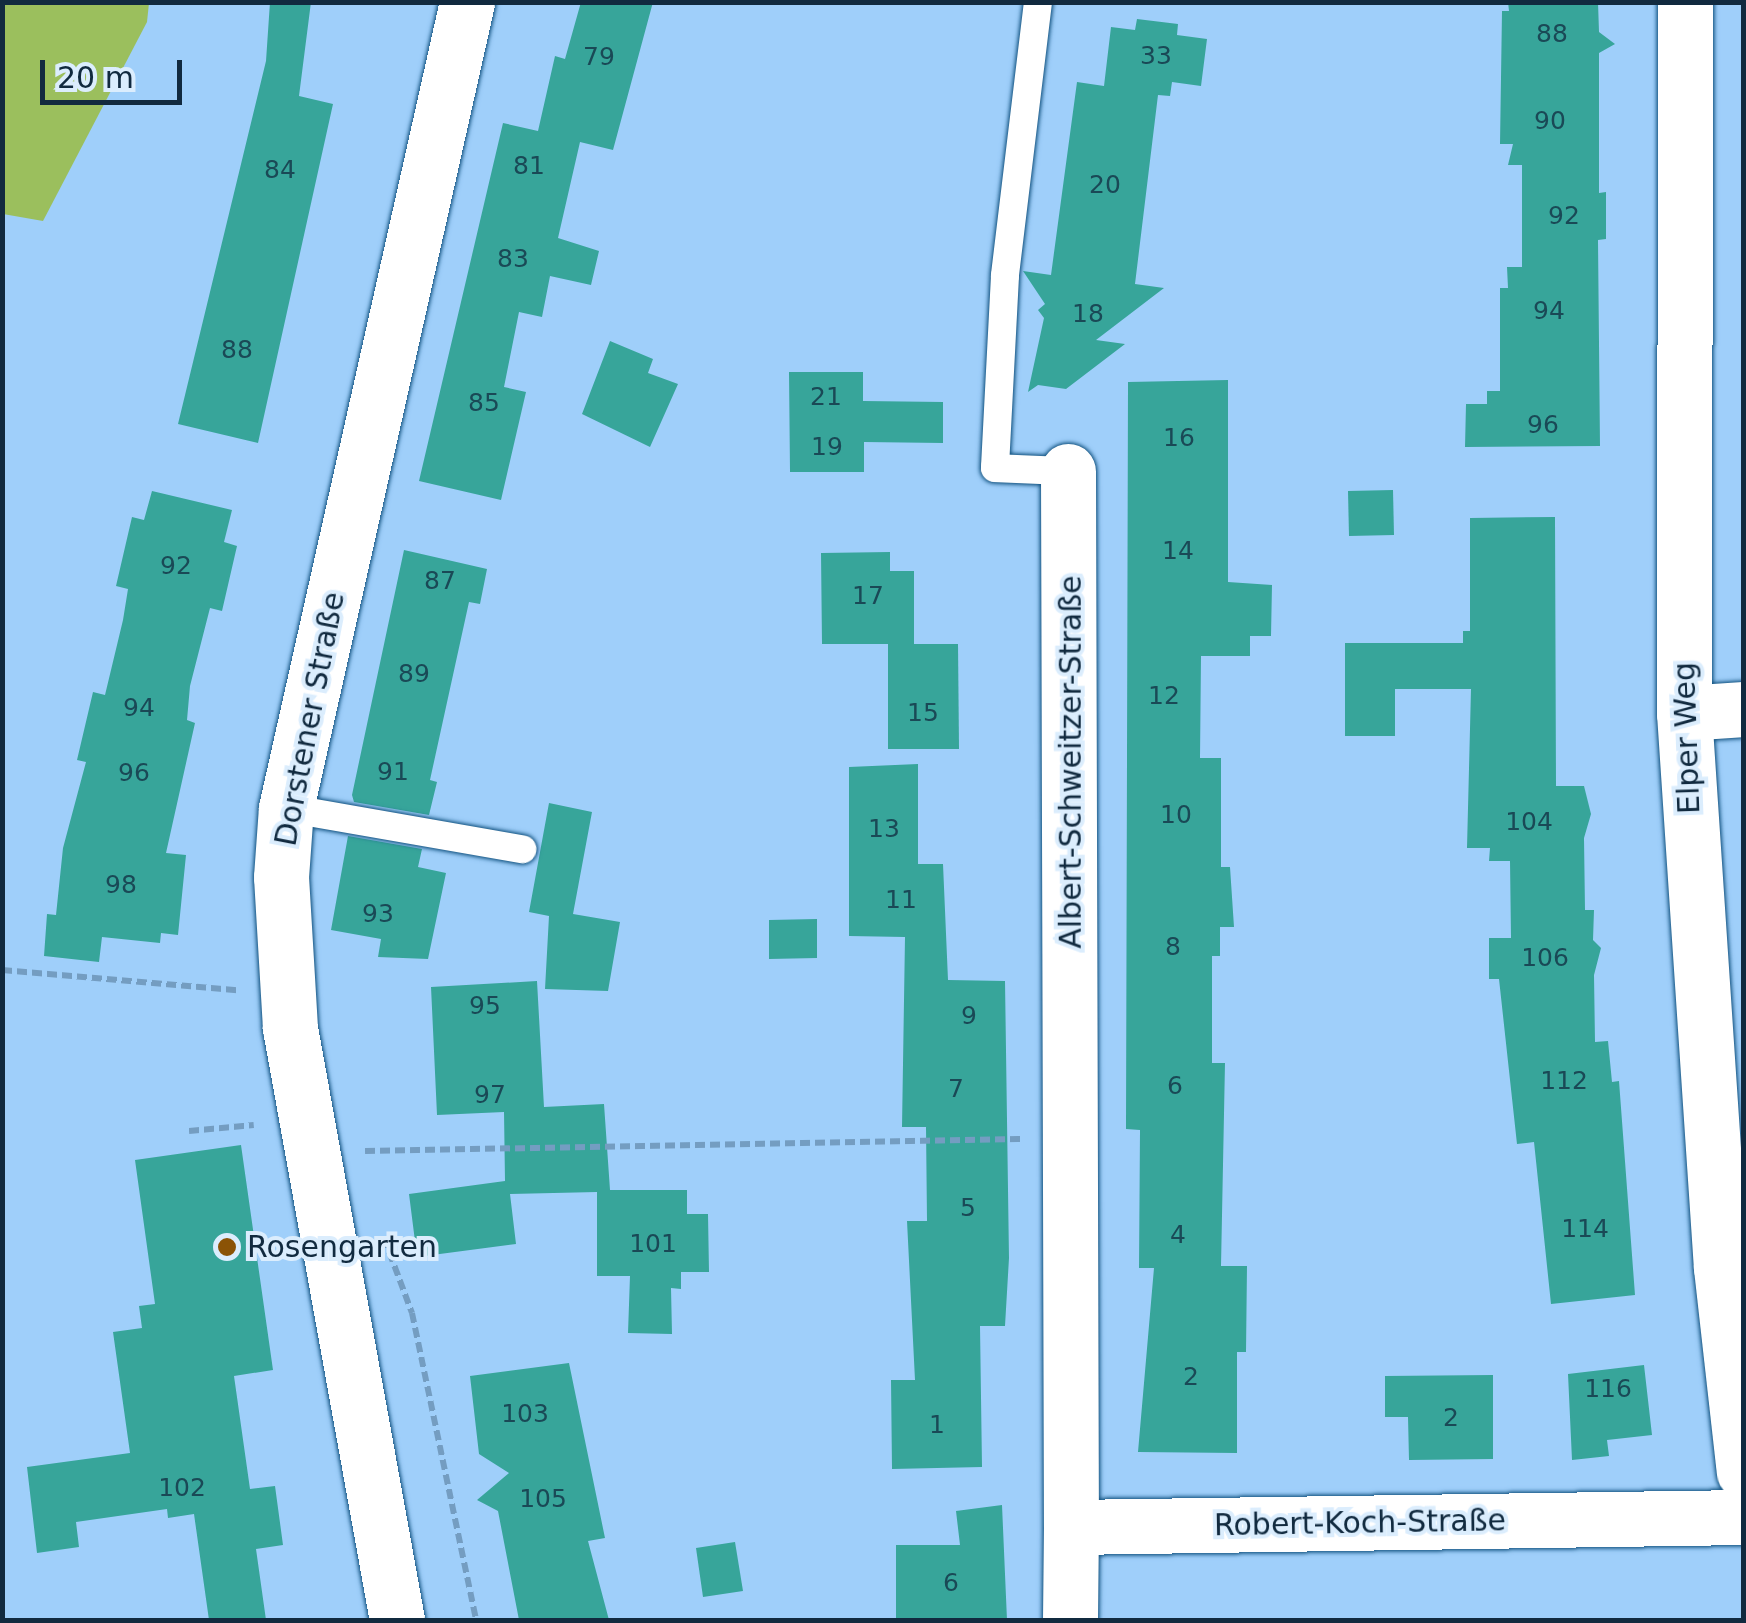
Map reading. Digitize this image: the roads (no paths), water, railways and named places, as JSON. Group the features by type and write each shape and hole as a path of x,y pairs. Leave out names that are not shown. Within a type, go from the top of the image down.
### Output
{"street":[{"name":"Dorstener Straße","path":"397,1620 290,1028 280,938 286,808 467,2"},
{"name":"Elper Weg","path":"1685,2 1684,713 1720,1249 1744,1472"},
{"name":"Albert-Schweitzer-Straße","path":"1068,470 1074,1139 1070,1527"},
{"path":"1684,713 1744,709"},
{"name":"Robert-Koch-Straße","path":"1070,1527 1744,1517"},
{"path":"1070,1527 1070,1620"}],"lane":[{"name":"Albert-Schweitzer-Straße","path":"1038,2 1005,276 994,468 1068,470"},
{"path":"286,808 522,849"}],"place":[{"name":"Rosengarten","path":"227,1247"}]}
